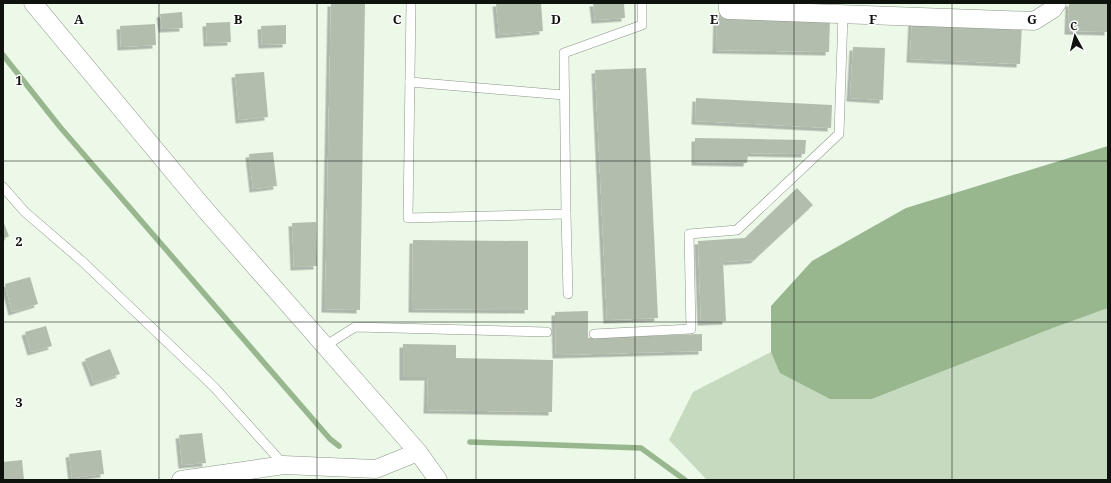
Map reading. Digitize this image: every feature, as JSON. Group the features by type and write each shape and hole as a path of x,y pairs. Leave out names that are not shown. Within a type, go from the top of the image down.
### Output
{"street":[{"path":"33,3 202,206 418,452 438,480"},
{"path":"728,3 728,10 843,14 893,9 1034,21 1053,9 1057,3"},
{"path":"181,480 284,465 376,469 418,452"}],"lane":[{"path":"410,3 408,218 566,214"},
{"path":"568,294 564,53 642,25 642,3"},
{"path":"594,334 691,329 689,234 737,230 839,134 843,14"},
{"path":"410,82 564,95"},
{"path":"3,187 25,212 83,262 214,387 284,465"},
{"path":"325,346 355,327 547,332"}],"shaded area":[{"path":"1108,146 1108,308 872,399 830,399 780,373 771,352 771,306 812,261 906,208"},
{"path":"1108,308 1108,480 707,480 669,440 693,392 771,352 781,373 801,383 872,399"}],"building":[{"path":"331,3 365,3 360,310 325,309"},
{"path":"496,3 541,3 543,31 499,35"},
{"path":"593,3 624,3 625,18 595,20"},
{"path":"1069,3 1108,3 1108,32 1068,31"},
{"path":"182,12 183,28 162,29 160,14"},
{"path":"717,15 830,17 829,52 716,50"},
{"path":"912,19 1022,24 1020,64 910,59"},
{"path":"230,22 231,42 207,43 206,23"},
{"path":"155,24 156,45 121,47 120,26"},
{"path":"286,25 286,44 262,45 261,26"},
{"path":"853,47 885,48 883,100 850,98"},
{"path":"646,68 658,318 607,320 595,70"},
{"path":"264,72 268,117 239,120 235,74"},
{"path":"696,98 832,105 831,128 695,121"},
{"path":"695,138 806,140 805,154 748,153 747,163 695,162"},
{"path":"273,152 277,186 253,189 249,154"},
{"path":"797,188 813,205 754,260 723,262 726,321 701,322 698,241 745,238"},
{"path":"3,221 9,236 3,239"},
{"path":"316,222 317,266 294,267 292,223"},
{"path":"413,240 528,241 528,310 412,309"},
{"path":"30,277 38,304 12,312 5,284"},
{"path":"588,311 588,338 702,334 702,351 556,355 555,312"},
{"path":"46,326 52,346 31,352 25,332"},
{"path":"403,344 456,345 456,358 553,360 552,412 427,410 428,377 403,377"},
{"path":"110,349 120,374 94,383 85,359"},
{"path":"202,433 206,463 182,465 179,435"},
{"path":"101,450 104,474 72,478 69,454"},
{"path":"22,460 24,480 3,480 3,462"}],"waterway":[{"path":"3,55 60,127 330,439 339,446"},
{"path":"470,442 641,448 685,480"}]}
